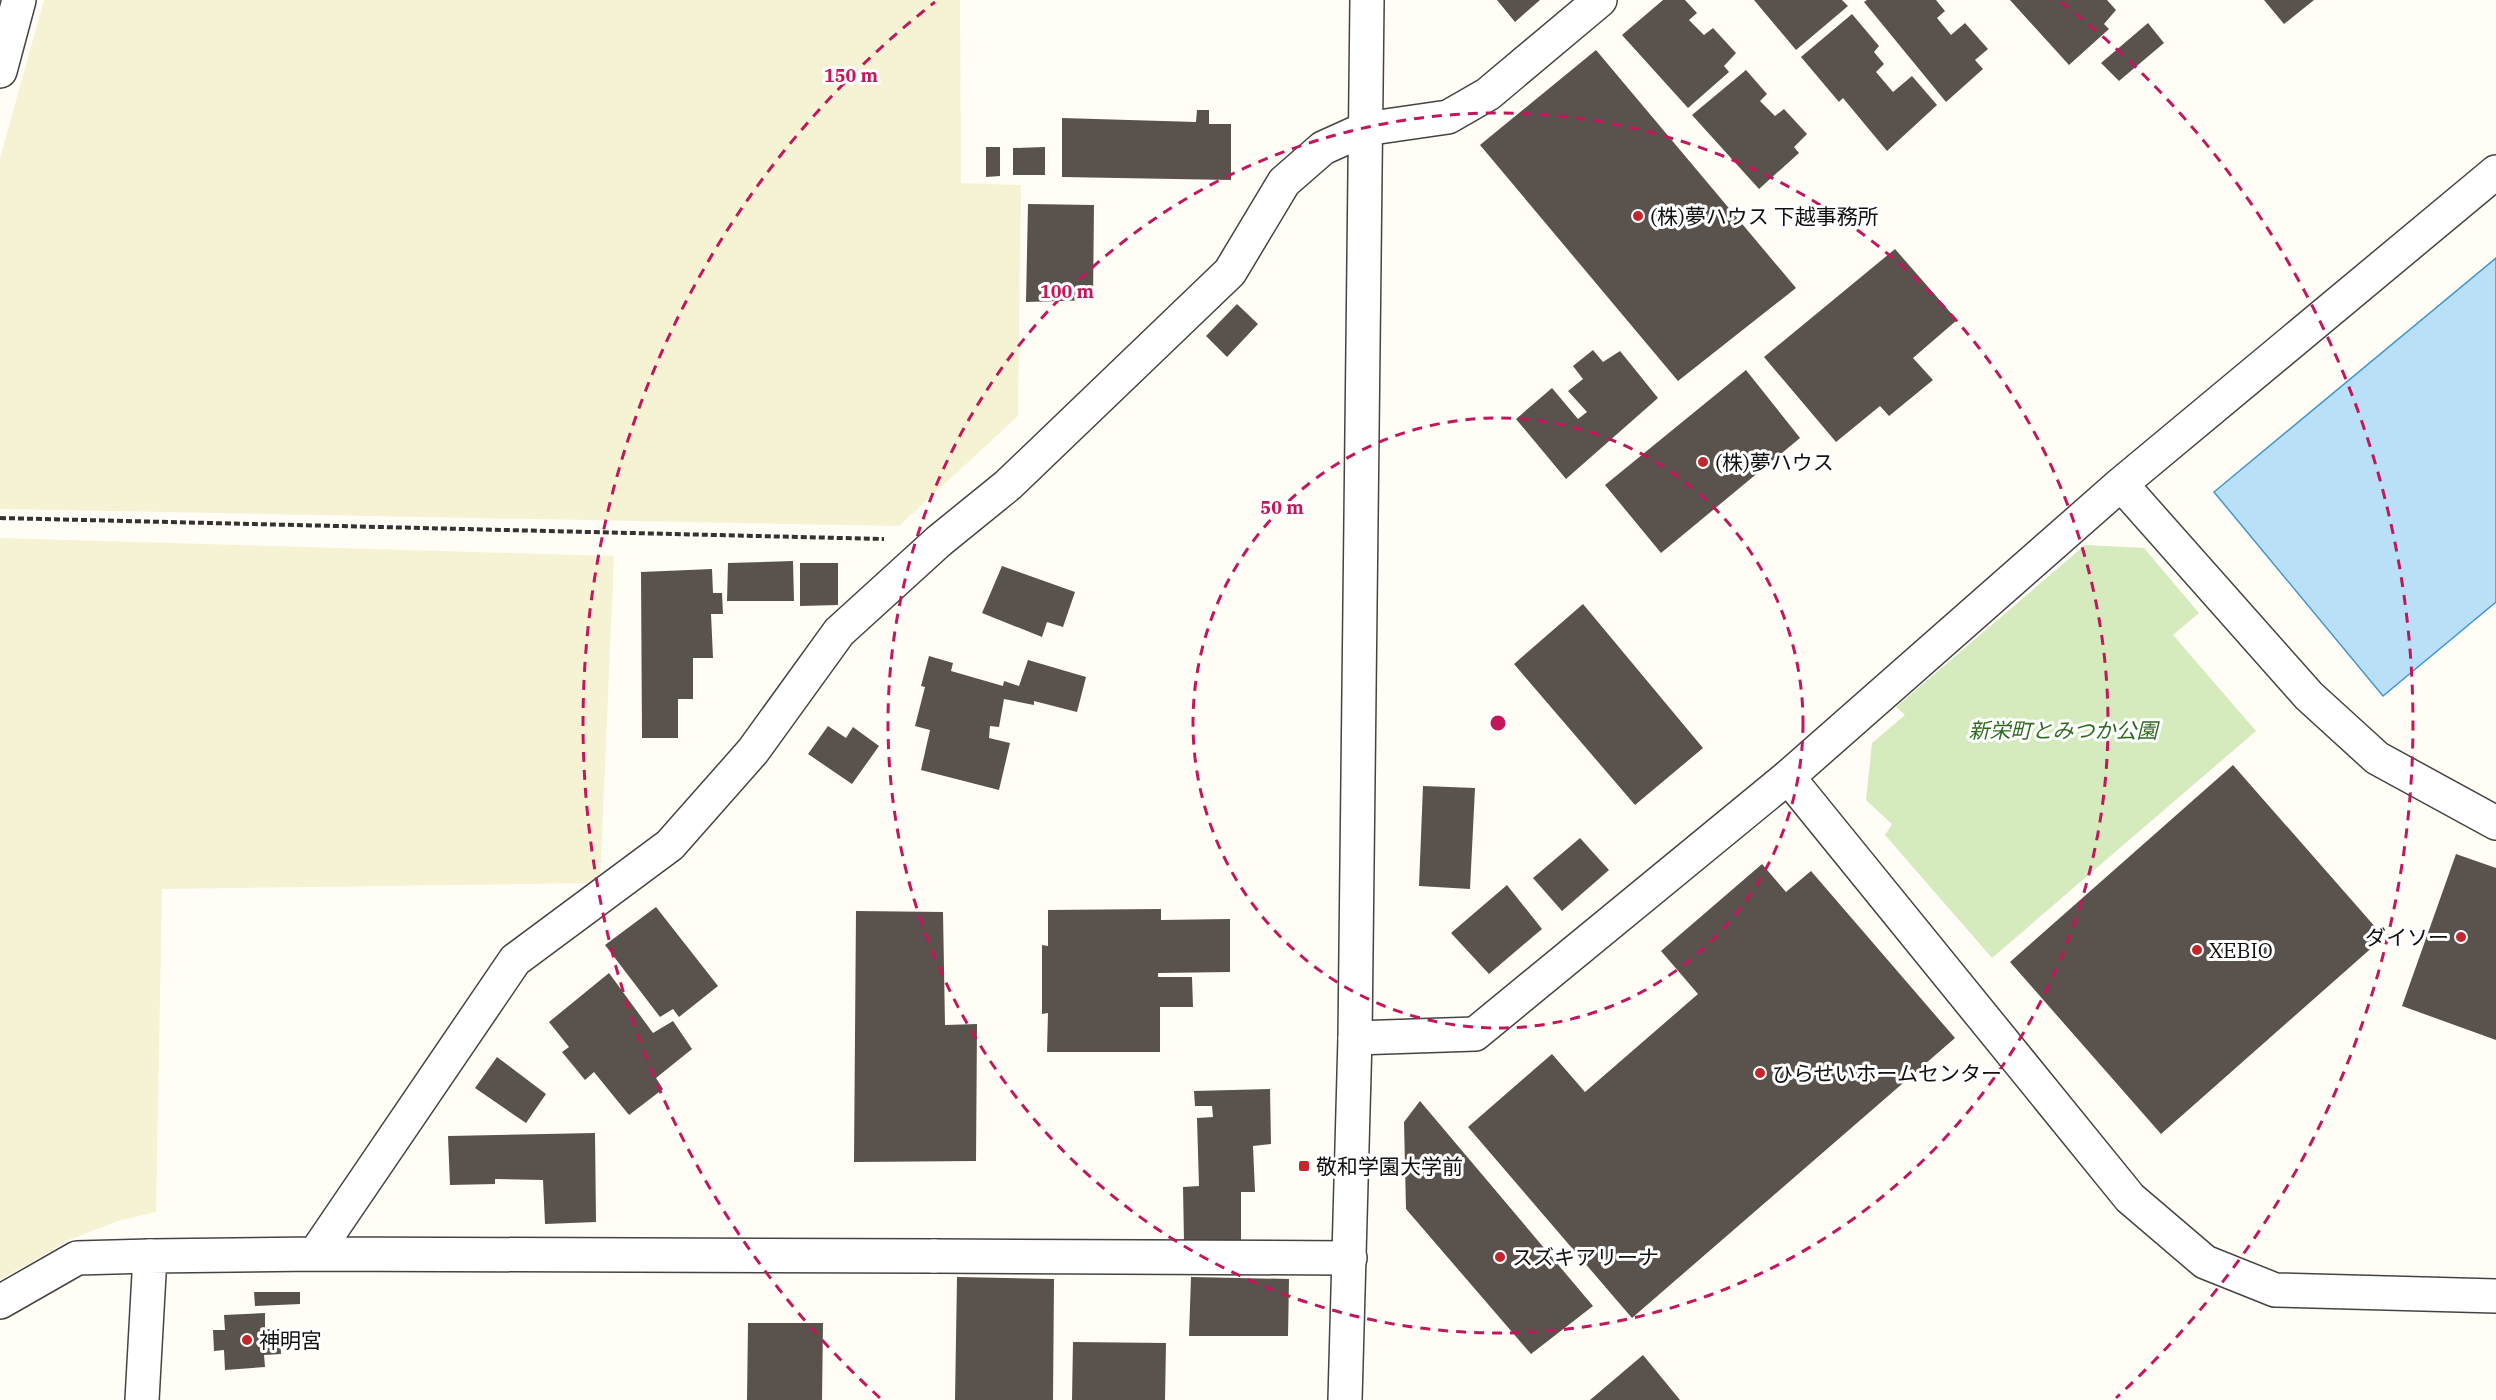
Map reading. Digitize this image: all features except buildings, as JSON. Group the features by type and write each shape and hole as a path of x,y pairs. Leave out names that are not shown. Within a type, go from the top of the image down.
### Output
{"street":[{"path":"0,71 19,0"},
{"path":"1345,1400 1355,1038 1367,0"},
{"path":"315,1254 515,960 670,845 753,751 839,632 939,541 1008,485 1230,272 1284,182 1323,148 1365,129 1448,117 1488,94 1600,0"},
{"path":"1355,1038 1475,1034 1788,777 2121,484 2496,172"},
{"path":"2121,484 2309,696 2377,758 2496,823"},
{"path":"1788,777 2130,1198 2205,1262 2275,1290 2496,1296"},
{"path":"0,1302 77,1258 315,1254 1350,1258"},
{"path":"142,1400 150,1256"}],"path":[{"path":"0,518 939,541"}],"shaded area":[{"path":"44,0 960,0 961,183 1021,185 1018,416 899,526 0,509 0,158"},
{"path":"0,538 614,556 600,883 162,889 156,1212 118,1221 69,1240 0,1280"}],"green space":[{"name":"新栄町とみつか公園","path":"2085,545 2144,548 2199,613 2173,635 2256,731 1992,958 1885,835 1892,824 1866,800 1872,743 1905,715 1896,707"}],"water":[{"path":"2496,258 2496,602 2383,696 2214,492"}],"place":[{"name":"(株)夢ハウス 下越事務所","path":"1638,216"},
{"name":"(株)夢ハウス","path":"1703,462"},
{"name":"ダイソー","path":"2461,937"},
{"name":"XEBIO","path":"2197,950"},
{"name":"ひらせいホームセンター","path":"1760,1073"},
{"name":"敬和学園大学前","path":"1304,1166"},
{"name":"スズキアリーナ","path":"1500,1257"},
{"name":"神明宮","path":"247,1340"}]}
